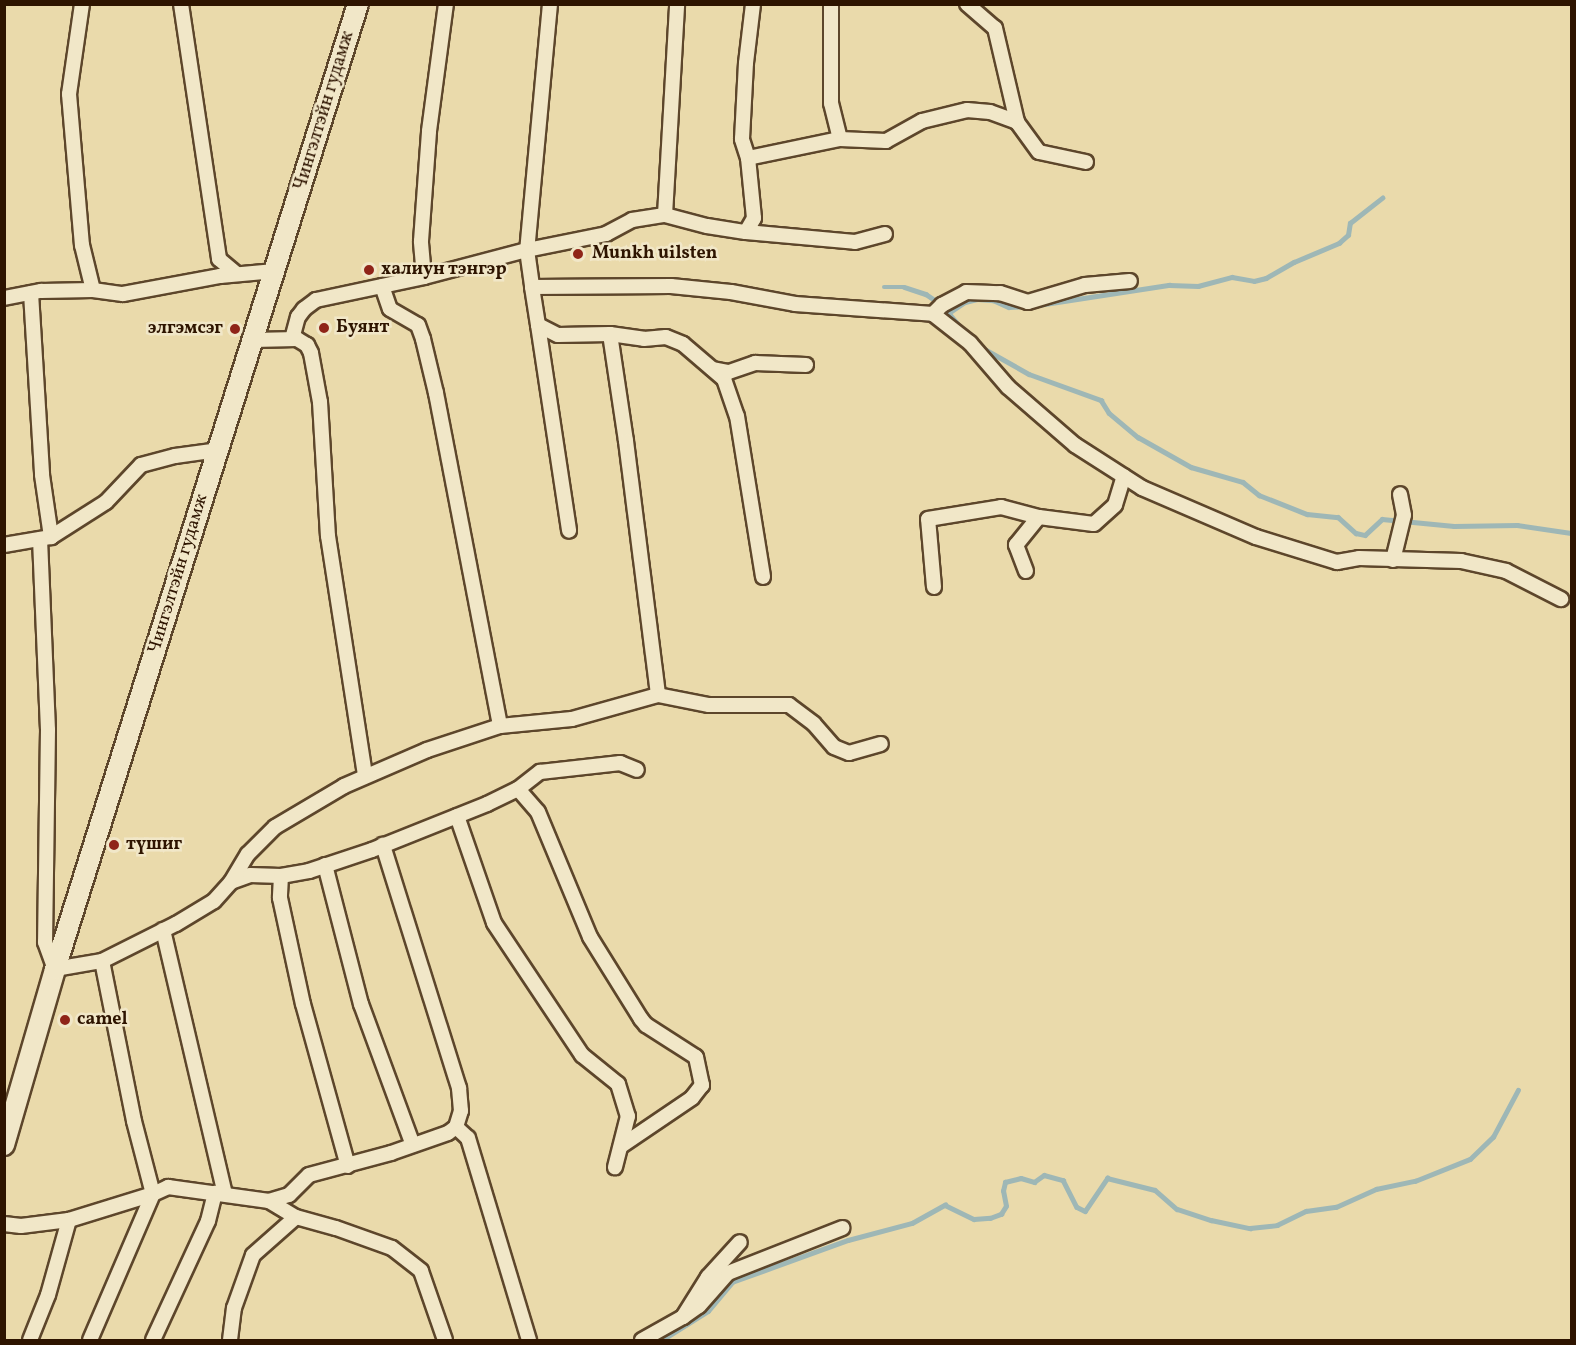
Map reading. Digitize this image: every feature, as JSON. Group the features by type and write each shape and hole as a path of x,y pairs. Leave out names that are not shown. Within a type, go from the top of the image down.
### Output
{"main road":[{"name":"Чингэлтэйн гудамж","path":"4,1145 55,969 358,4"}],"street":[{"path":"82,4 69,94 82,244 93,290"},
{"path":"181,4 219,259 237,274"},
{"path":"424,277 421,241 429,131 446,4"},
{"path":"550,4 527,250 569,531"},
{"path":"665,215 677,4"},
{"path":"746,232 754,218 748,158 742,139 746,63 753,4"},
{"path":"831,4 831,103 840,139"},
{"path":"967,4 995,28 1017,122 1039,152 1086,162"},
{"path":"748,158 840,139 886,141 922,121 967,110 990,112 1017,122"},
{"path":"292,339 298,317 316,300 424,277 527,250 596,237 632,220 665,215 707,226 746,232 855,242 885,234"},
{"path":"4,298 31,293 93,290 123,294 237,274 275,271"},
{"path":"933,314 942,305 966,292 1000,293 1028,302 1085,285 1130,281"},
{"path":"382,286 390,309 418,325 423,339 436,393 500,726"},
{"path":"532,287 671,286 731,292 795,304 933,314 970,343 1008,387 1075,445 1142,488 1256,537 1337,562 1359,558 1461,561 1506,571 1561,599"},
{"path":"31,293 46,538 48,730 45,942 55,969 102,961 214,901 231,882 248,854 275,827 365,776 500,726 572,719 657,695 709,705 789,705 814,724 834,747 849,753 881,744"},
{"path":"538,325 558,335 610,334 644,339 666,337 684,344 724,379 737,416 763,577"},
{"path":"610,334 626,441 657,695"},
{"path":"253,340 292,339 307,345 320,402 328,536 365,776"},
{"path":"713,369 729,372 755,363 806,365"},
{"path":"4,545 46,538 106,502 141,465 175,456 218,450"},
{"path":"934,587 928,519 1001,507 1040,517 1094,524 1115,505 1124,476"},
{"path":"1393,560 1404,515 1400,494"},
{"path":"1026,571 1016,545 1040,517"},
{"path":"231,882 250,875 281,876 325,865 383,845 518,789 540,772 620,763 637,770"},
{"path":"518,789 537,812 590,937 641,1019 646,1025 696,1057 702,1084 692,1098 621,1146"},
{"path":"457,816 494,923 582,1055 618,1084 628,1116 615,1167"},
{"path":"269,1201 288,1195 309,1175 348,1166 413,1145 448,1133 456,1126 460,1111 459,1088 383,845"},
{"path":"325,865 361,1004 413,1145"},
{"path":"281,876 280,898 303,1004 348,1166"},
{"path":"153,1341 220,1193 163,930"},
{"path":"90,1341 153,1194 134,1121 102,961"},
{"path":"456,1126 468,1138 483,1196 529,1341"},
{"path":"4,1224 21,1226 69,1220 153,1194 168,1187 269,1201 296,1217 336,1228 392,1248 422,1271 445,1341"},
{"path":"230,1341 234,1308 253,1255 296,1217"},
{"path":"30,1341 48,1295 69,1220"},
{"path":"642,1341 699,1306 728,1273 842,1228"},
{"path":"683,1317 708,1277 740,1242"}],"waterway":[{"path":"1038,305 1169,285 1198,286 1232,277 1254,281 1266,278 1294,262 1339,243 1348,235 1350,223 1382,198"},
{"path":"884,287 904,287 926,294 942,305 964,331"},
{"path":"947,314 965,302 977,299 993,300 1009,307 1027,306"},
{"path":"981,347 1029,374 1101,400 1109,413 1138,437 1191,467 1243,482 1259,495 1307,514 1338,517 1356,533 1365,535 1382,519 1454,526 1517,525 1572,533"},
{"path":"662,1340 708,1311 732,1282 848,1240 912,1223 945,1205 974,1219 990,1218 1001,1214 1006,1206 1003,1191 1005,1182 1021,1178 1034,1182 1044,1175 1063,1180 1077,1207 1085,1211 1107,1178 1155,1190 1177,1209 1211,1220 1250,1228 1277,1225 1306,1211 1336,1207 1376,1189 1415,1181 1470,1159 1493,1137 1518,1090"}],"place":[{"name":"Munkh uilsten","path":"578,254"},
{"name":"халиун тэнгэр","path":"369,270"},
{"name":"Буянт","path":"324,328"},
{"name":"элгэмсэг","path":"235,329"},
{"name":"түшиг","path":"114,845"},
{"name":"camel","path":"65,1020"}]}
